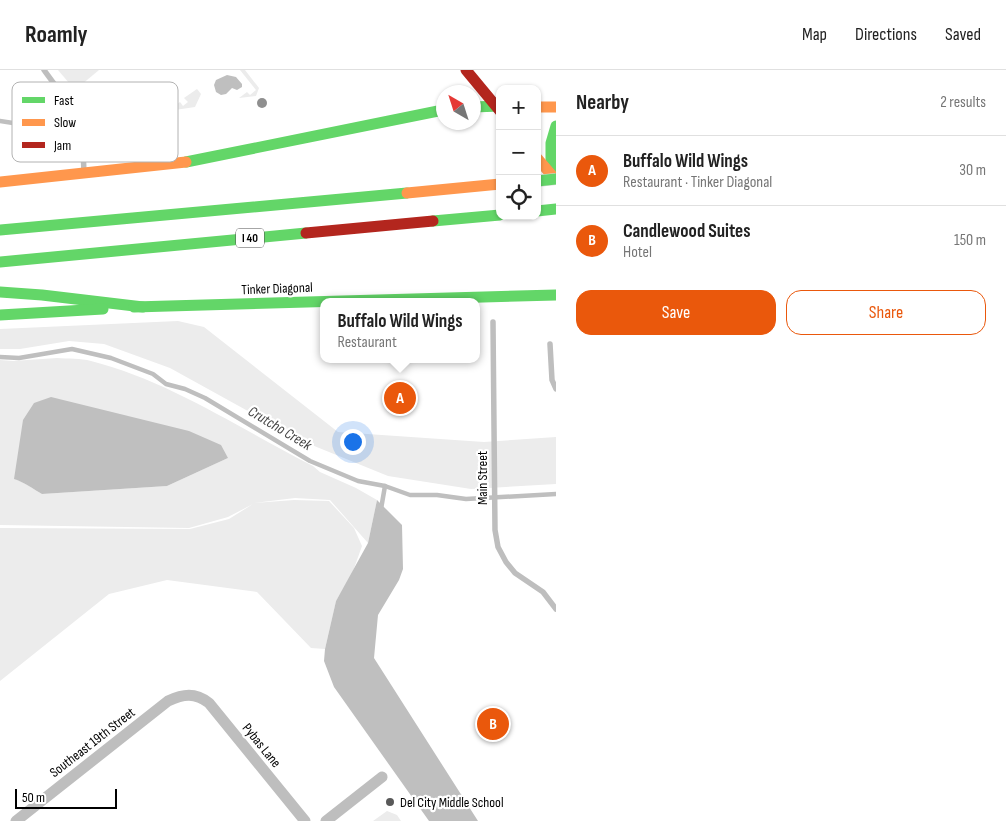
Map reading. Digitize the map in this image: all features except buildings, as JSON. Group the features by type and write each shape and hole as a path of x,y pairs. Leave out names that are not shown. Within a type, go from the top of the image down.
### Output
{"main road":[{"path":"466,70 496,105"},
{"path":"481,107 496,107"},
{"path":"541,107 556,107"},
{"path":"0,182 177,164 436,112"},
{"path":"554,178 552,132 556,126"},
{"path":"541,163 554,178"},
{"path":"541,180 554,178"},
{"name":"I 40","path":"0,230 496,184"},
{"path":"541,211 556,209"},
{"name":"I 40","path":"0,262 496,215"},
{"path":"0,292 143,307"},
{"name":"Tinker Diagonal","path":"453,298 556,295"},
{"name":"Tinker Diagonal","path":"0,315 143,307 320,302"}],"street":[{"name":"Southeast 19th Street","path":"16,821 168,701 180,696 190,695"},
{"name":"Pybas Lane","path":"190,695 204,699 209,704 305,821"},
{"path":"326,821 382,777"}],"lane":[{"path":"44,70 52,82"},
{"path":"83,162 84,174"},
{"name":"Main Street","path":"493,322 495,530 498,547 506,562 515,573 542,592 556,609"},
{"path":"550,344 552,380 556,389"}],"shaded area":[{"path":"58,70 99,70 85,82 68,82"},
{"path":"240,70 245,70 259,88 256,96 239,98 247,92 250,95 256,90"},
{"path":"227,75 236,77 242,84 242,87 237,90 232,88 226,94 221,95 216,92 214,85 216,80"},
{"path":"197,89 201,94 195,107 178,110 178,104 180,102 183,106 188,102 184,98"},
{"path":"178,321 204,327 338,432 484,442 556,437 556,484 471,489 388,476 302,441 170,368 104,344 69,341 20,349 0,349 0,329"},
{"path":"57,358 79,359 120,370 149,381 205,408 313,466 320,472 356,488 377,500 368,543 330,500 295,498 254,503 294,500 329,501 354,528 362,546 352,574 336,601 325,649 311,648 257,592 167,580 109,594 0,681 0,528 190,529 229,519 253,504 228,517 189,528 0,525 0,360","holes":["228,458 167,486 42,494 15,479"]},
{"path":"51,397 189,431 221,445 228,458 167,486 42,494 14,479 23,420 34,403"},
{"path":"377,500 402,525 403,569 399,580 378,615 374,658 478,821 429,821 334,687 324,661 336,601 368,543"},
{"path":"387,811 397,815 401,821 373,821"}],"waterway":[{"path":"0,121 12,123"},
{"name":"Crutcho Creek","path":"0,357 19,358 72,349 111,358 153,374 166,384 185,389 205,398 310,461 358,481 385,486 410,495 437,495 466,499 556,494"},
{"path":"381,509 385,486"}],"traffic: fast":[{"path":"481,107 496,106"},
{"path":"186,162 436,111"},
{"path":"551,174 551,143 556,126"},
{"path":"541,181 556,179"},
{"path":"0,230 407,193"},
{"path":"541,211 556,209"},
{"path":"433,221 496,215"},
{"path":"0,262 306,233"},
{"path":"0,292 143,307"},
{"path":"450,298 556,295"},
{"path":"134,307 320,302"},
{"path":"0,315 103,309"}],"traffic: slow":[{"path":"541,107 556,107"},
{"path":"0,182 186,162"},
{"path":"541,163 554,178"},
{"path":"407,193 496,184"}],"traffic: jam":[{"path":"466,70 496,106"},
{"path":"306,233 433,221"}],"place":[{"name":"Buffalo Wild Wings","path":"400,398"},
{"name":"Candlewood Suites","path":"493,724"},
{"name":"Del City Middle School","path":"390,802"}]}
